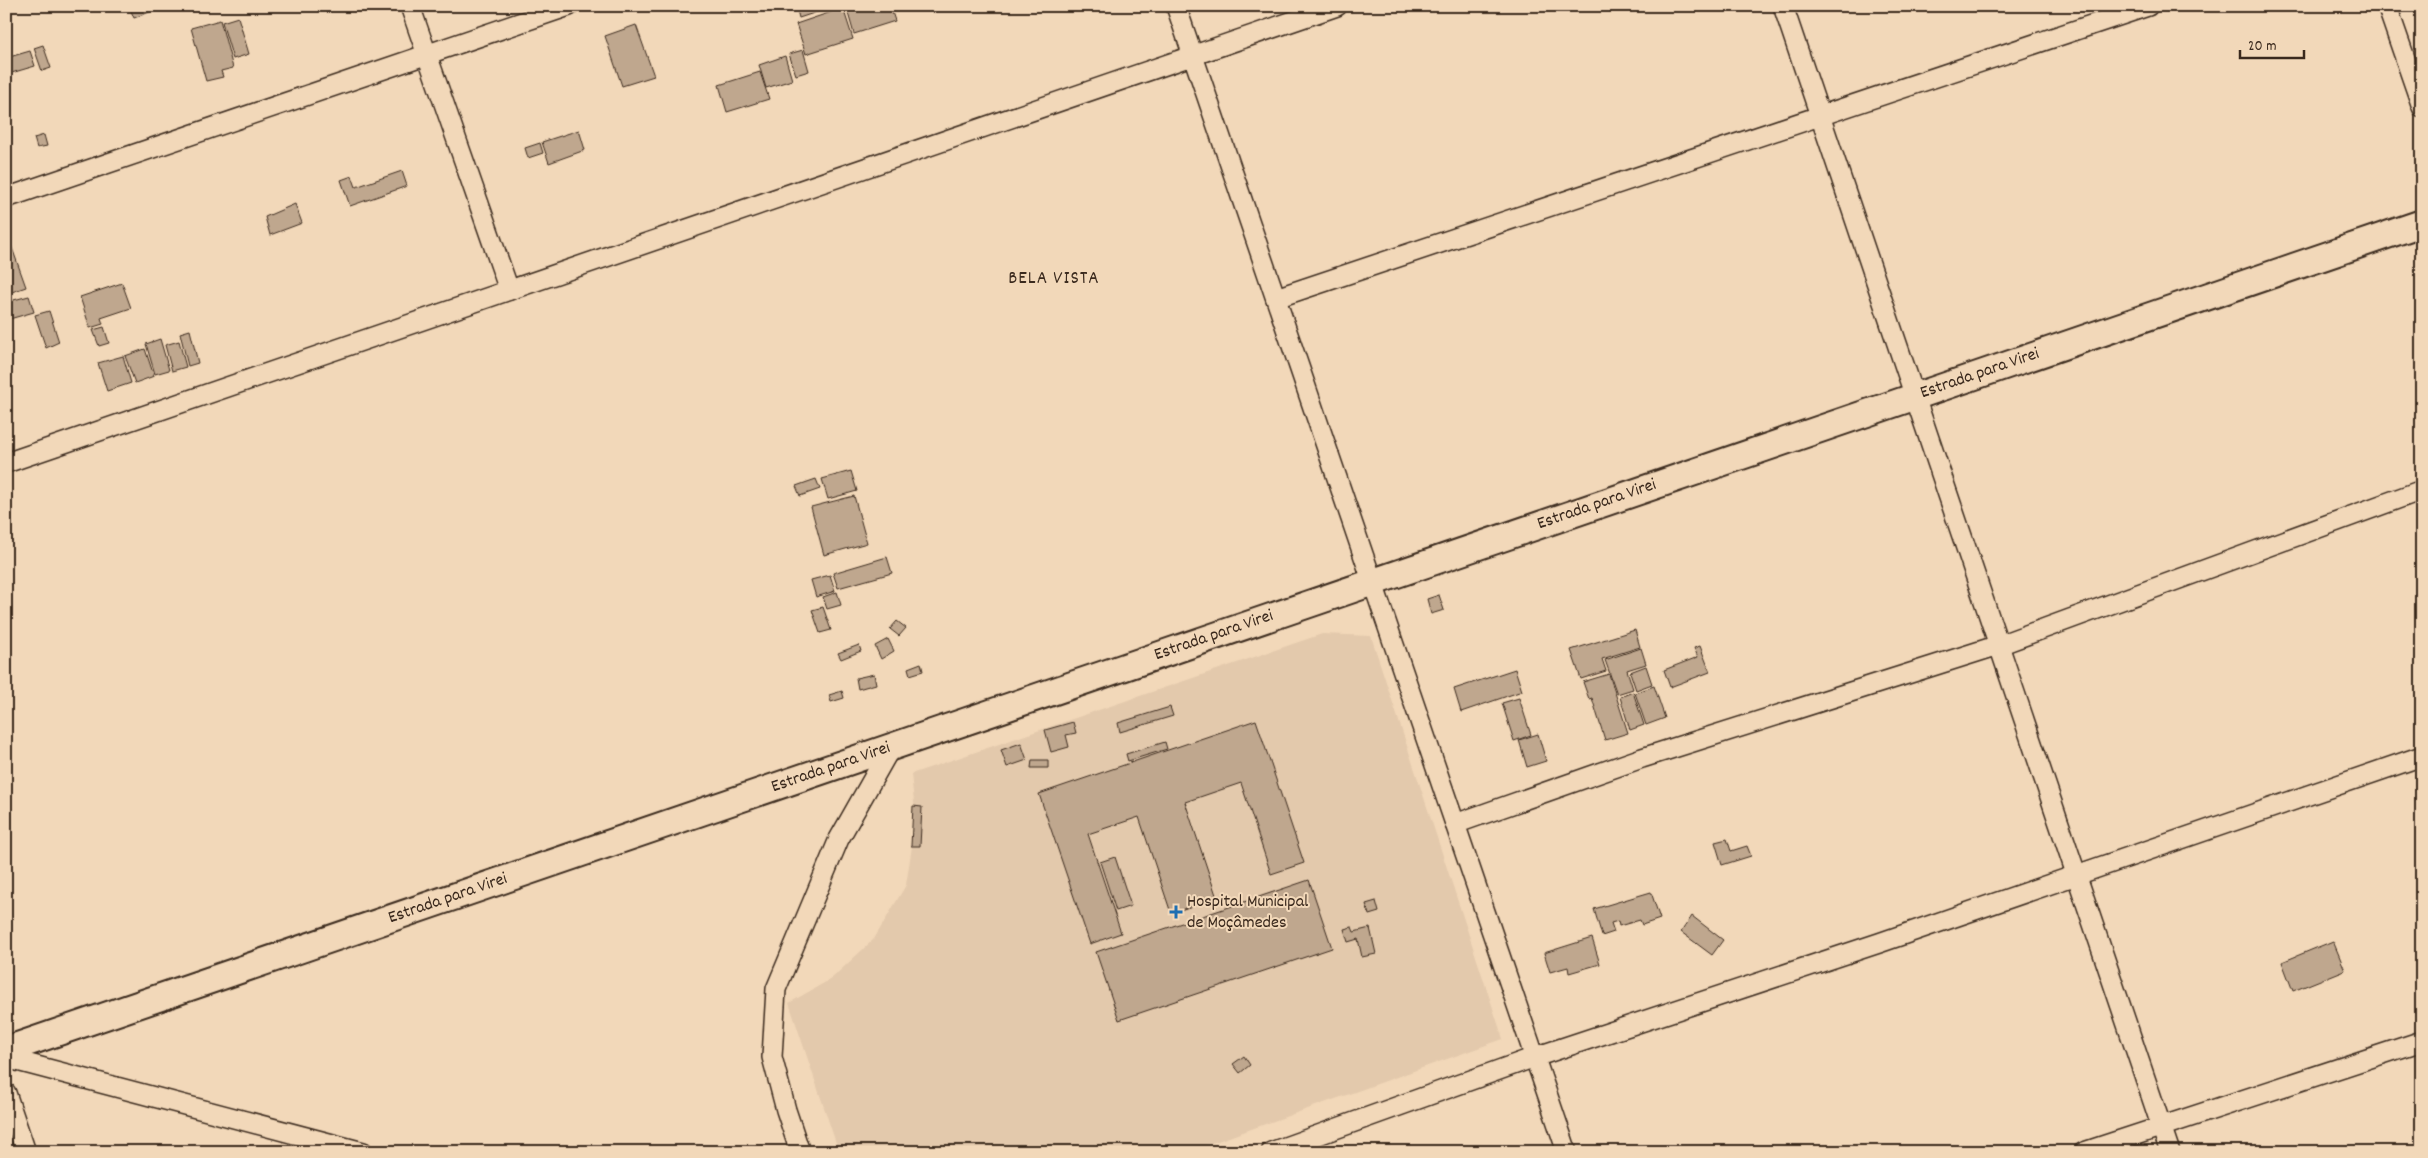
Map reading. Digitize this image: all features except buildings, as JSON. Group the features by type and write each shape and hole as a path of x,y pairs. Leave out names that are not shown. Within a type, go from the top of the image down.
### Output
{"street":[{"path":"410,6 509,290"},
{"path":"6,198 569,6"},
{"path":"1176,6 1567,1152"},
{"path":"6,463 1337,6"},
{"path":"1783,6 2170,1152"},
{"path":"1276,298 2148,6"},
{"path":"2387,6 2422,107"},
{"name":"Estrada para Virei","path":"6,1050 2422,223"},
{"path":"1455,824 1642,758 1999,645 2422,490"},
{"path":"800,1152 786,1110 772,1057 776,989 839,839 891,747"},
{"path":"1271,1152 1535,1057 1870,946 2422,756"},
{"path":"2084,1152 2422,1041"},
{"path":"6,1058 363,1152"},
{"path":"6,1093 26,1152"}],"shaded area":[{"name":"Hospital Municipal de Moçâmedes","path":"1322,634 1371,636 1503,1039 1187,1152 839,1152 789,1003 831,979 874,939 906,885 916,821 911,774"}],"place":[{"name":"Hospital Municipal de Moçâmedes","path":"1176,912"}],"district":[{"name":"BELA VISTA","path":"1054,279"}]}
